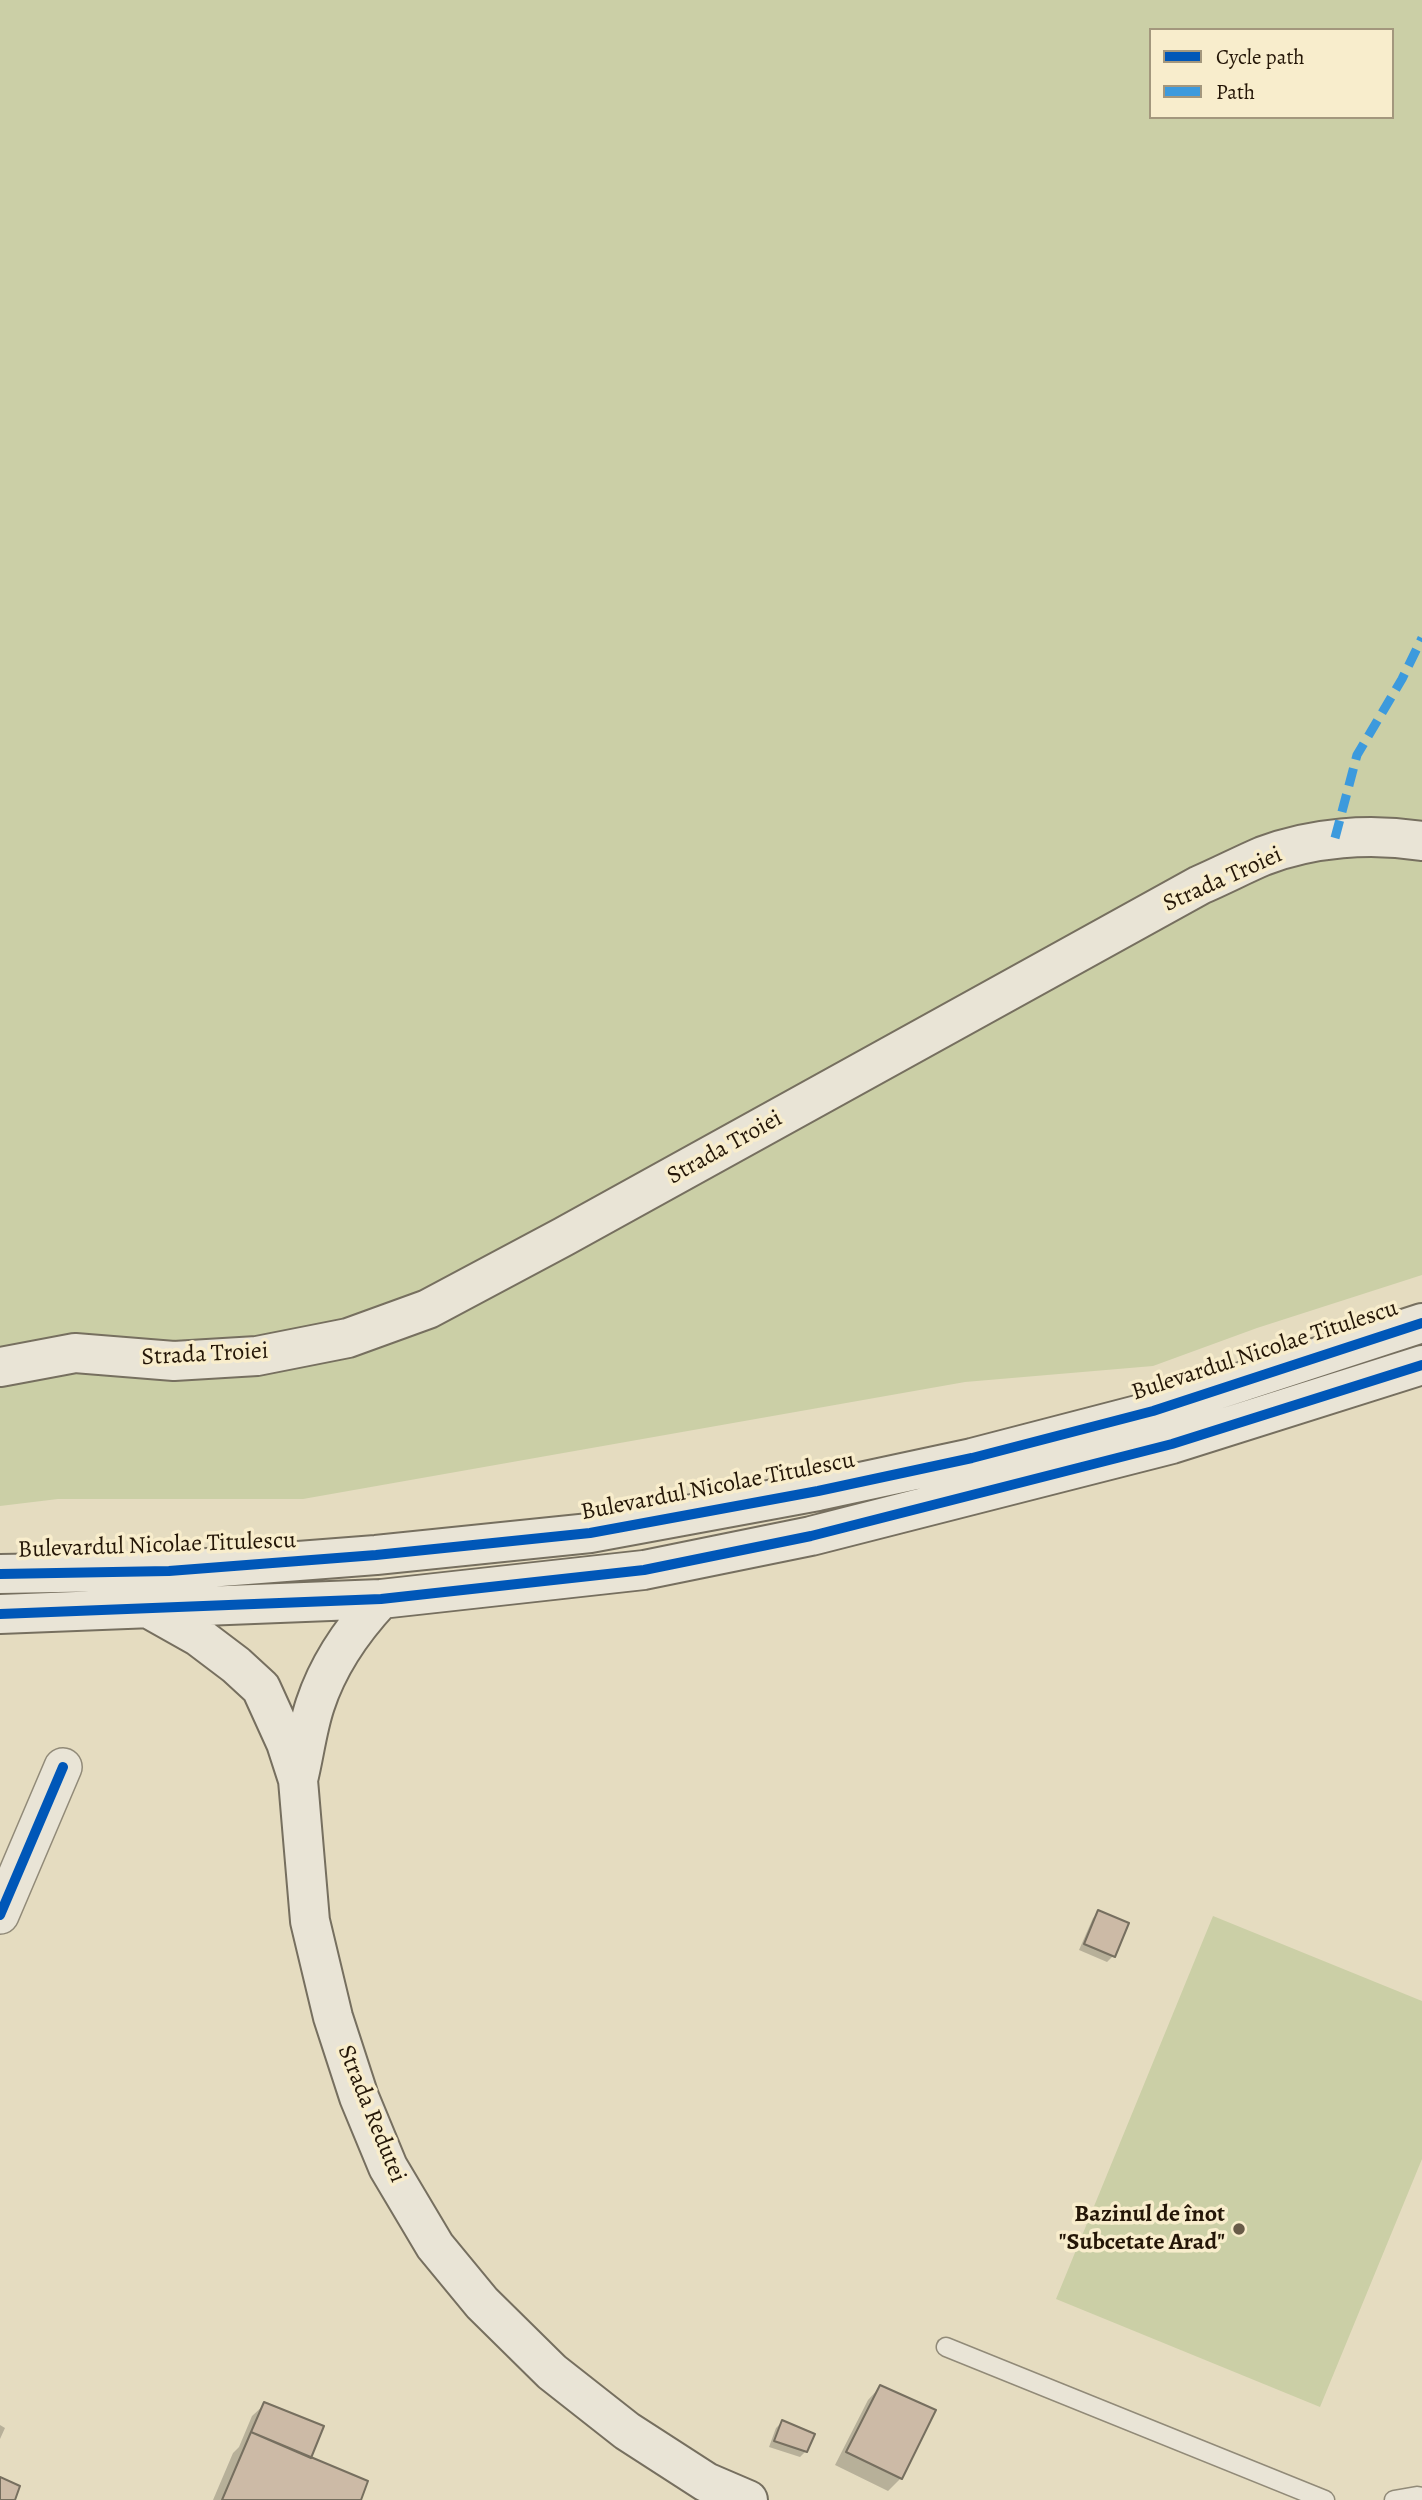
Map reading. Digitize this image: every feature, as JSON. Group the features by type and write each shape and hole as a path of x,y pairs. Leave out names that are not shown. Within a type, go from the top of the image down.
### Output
{"main road":[{"name":"Strada Troiei","path":"0,1367 75,1353 174,1361 257,1356 348,1338 428,1309 1200,885 1266,855 1335,838 1402,838 1422,841"},
{"name":"Bulevardul Nicolae Titulescu","path":"0,1573 169,1571 376,1555 590,1533 818,1491 972,1458 1153,1410 1422,1323"},
{"path":"0,1614 381,1599 644,1570 811,1536 1172,1444 1422,1365"},
{"path":"298,1780 314,1706 325,1680 356,1626 381,1599"},
{"path":"151,1609 199,1637 261,1688 286,1743 298,1780"},
{"name":"Strada Redutei","path":"298,1780 310,1921 333,2017 359,2097 387,2167 435,2246 482,2303 552,2372 700,2491 748,2500"}],"street":[{"path":"0,1915 63,1767"}],"lane":[{"path":"946,2347 1325,2500"},
{"path":"1394,2500 1419,2494"}],"green space":[{"path":"0,0 1422,0 1422,1275 1257,1328 1153,1366 965,1382 303,1499 58,1499 0,1506"},
{"name":"Bazinul de înot \"Subcetate Arad\"","path":"1213,1916 1422,2001 1422,2159 1320,2407 1056,2299"}],"building":[{"path":"1098,1910 1129,1923 1115,1957 1084,1944"},
{"path":"880,2385 936,2410 902,2479 846,2452"},
{"path":"264,2402 324,2426 311,2458 251,2432"},
{"path":"782,2420 815,2434 807,2452 774,2441"},
{"path":"251,2432 368,2481 361,2500 222,2500"},
{"path":"0,2477 20,2486 15,2500 0,2500"}],"marked path":[{"path":"1335,838 1357,755 1402,679 1422,638"}],"cycle path":[{"path":"0,1574 169,1571 376,1555 590,1533 818,1491 972,1458 1153,1411 1422,1323"},
{"path":"0,1614 381,1599 644,1570 811,1536 1172,1444 1422,1365"},
{"path":"0,1915 63,1767"}],"place":[{"name":"Bazinul de înot \"Subcetate Arad\"","path":"1239,2229"}]}
